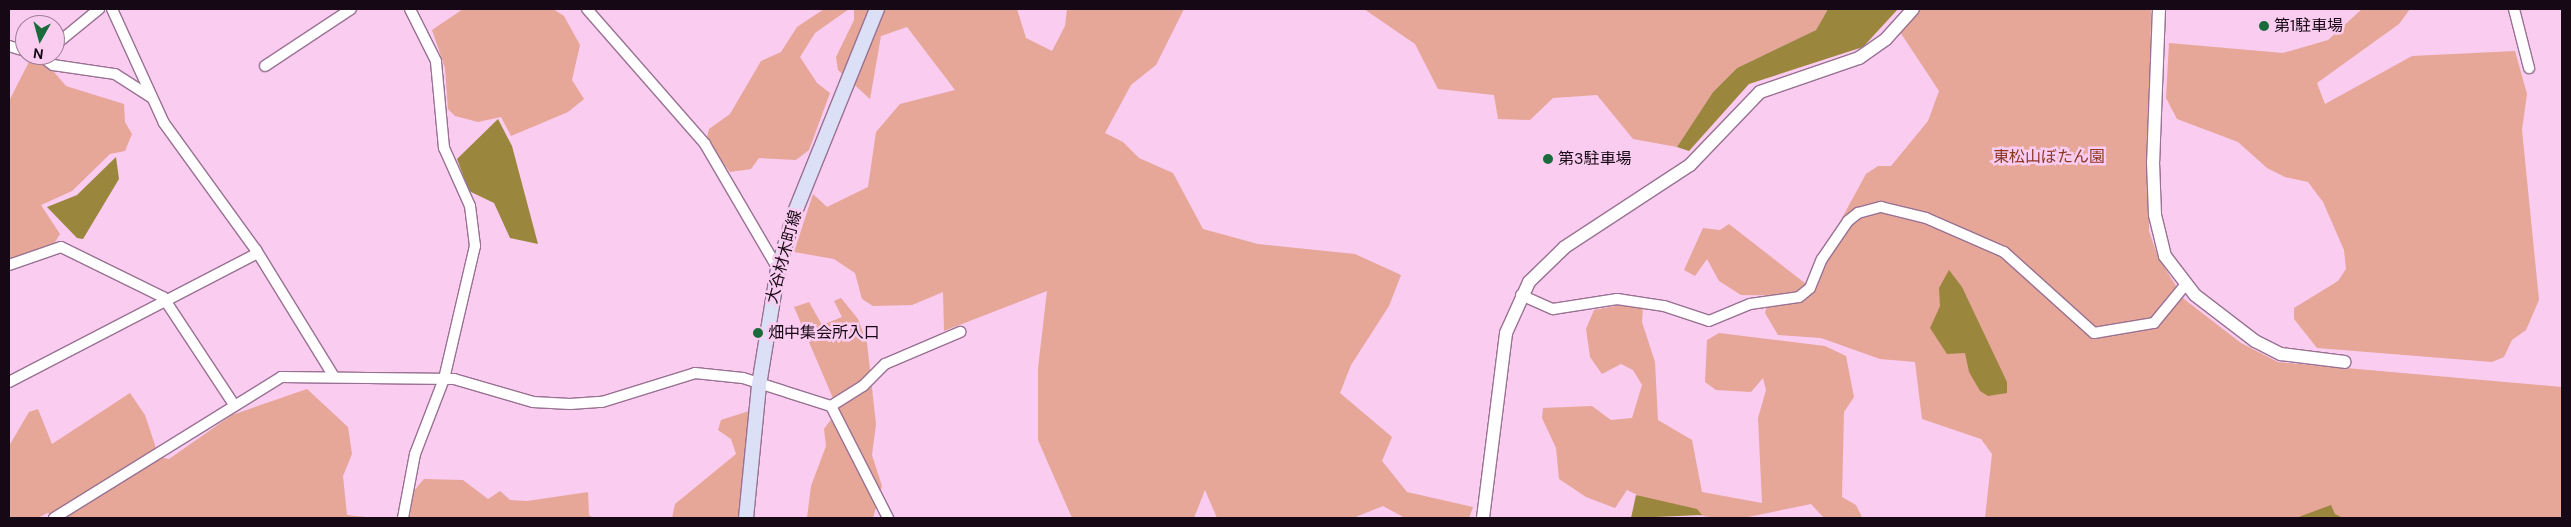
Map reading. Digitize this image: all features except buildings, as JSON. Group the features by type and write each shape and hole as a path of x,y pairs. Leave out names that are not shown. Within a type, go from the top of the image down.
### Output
{"main road":[{"name":"大谷材木町線","path":"746,518 759,385 778,269 794,212 877,9"}],"street":[{"path":"65,37 99,9"},
{"path":"112,9 151,97 172,136 258,253 334,377"},
{"path":"264,66 351,9"},
{"path":"403,518 415,454 444,379 475,246 470,206 444,148 436,61 410,9"},
{"path":"587,9 668,97 705,144 778,269"},
{"path":"1484,518 1506,333 1522,295 1565,247 1690,165 1760,92 1860,58 1886,39 1913,9"},
{"path":"2159,9 2155,215 2165,256 2186,284 2228,324 2281,354 2345,362"},
{"path":"2514,9 2529,68"},
{"path":"52,65 115,74 151,97"},
{"path":"1522,295 1553,310 1617,300 1664,306 1709,321 1750,304 1800,297 1810,288 1822,259 1848,221 1858,212 1881,207 1926,218 2004,252 2094,333 2154,323 2186,284"},
{"path":"9,264 61,247 169,302 233,403"},
{"path":"9,382 169,302 258,253"},
{"path":"830,406 863,386 885,364 960,332"},
{"path":"54,518 233,403 281,377 334,377 379,382 444,379 551,404 602,402 695,373 759,385 830,406 888,518"}],"green space":[{"path":"463,9 553,9 564,16 580,45 572,80 584,99 568,112 511,136 501,117 478,122 455,116 448,109 445,68 432,30"},
{"path":"824,9 849,9 815,33 800,57 817,83 830,93 809,150 796,160 759,158 751,169 730,172 706,141 709,129 730,114 761,61 781,52 797,27"},
{"path":"854,9 1017,9 1026,38 1052,51 1065,26 1067,9 1184,9 1156,65 1131,85 1105,133 1123,142 1139,158 1173,173 1203,229 1258,244 1355,254 1401,275 1389,306 1351,365 1340,393 1392,437 1382,461 1407,492 1473,507 1469,518 1405,518 1383,506 1353,518 1217,518 1205,490 1194,518 1072,518 1038,440 1038,368 1047,291 944,331 943,292 912,305 873,306 862,299 855,273 834,259 794,252 813,194 827,207 868,187 876,132 900,104 955,90 907,27 881,36 870,99 838,70 836,57 854,20"},
{"path":"1364,9 1828,9 1816,30 1737,68 1713,92 1677,147 1633,139 1597,95 1553,98 1530,120 1498,119 1494,95 1438,89 1415,44"},
{"name":"東松山ぼたん園","path":"1918,9 2151,9 2149,231 2158,257 2184,299 2241,343 2278,362 2562,387 2562,518 1985,518 1992,454 1981,439 1922,419 1915,362 1880,359 1821,338 1778,335 1765,313 1767,305 1808,296 1741,295 1719,281 1707,259 1695,276 1684,270 1703,228 1720,230 1729,224 1806,284 1866,174 1878,166 1891,166 1928,121 1939,91 1900,32"},
{"path":"2362,9 2410,9 2399,24 2317,83 2325,104 2412,56 2515,51 2527,94 2522,130 2539,300 2526,330 2512,340 2504,357 2492,362 2317,348 2294,319 2294,308 2338,281 2346,269 2344,250 2323,202 2308,182 2285,177 2267,168 2238,142 2177,119 2166,98 2169,43 2283,53 2328,40"},
{"path":"27,65 48,65 66,86 124,104 125,122 132,134 125,151 110,154 72,191 41,205 60,234 52,247 9,259 9,101"},
{"path":"841,298 858,319 867,343 876,424 872,455 882,486 873,518 807,518 811,486 826,446 824,429 838,410 794,307 809,302 822,325 842,317 834,301"},
{"path":"1626,304 1643,308 1642,322 1655,362 1658,420 1692,440 1702,492 1762,503 1758,418 1766,390 1763,378 1751,392 1716,390 1705,382 1707,340 1719,333 1825,346 1846,356 1854,397 1844,412 1842,497 1856,505 1862,517 1824,518 1811,504 1743,518 1710,517 1669,510 1627,490 1615,508 1586,497 1559,479 1556,448 1542,418 1543,408 1592,406 1611,420 1632,418 1642,385 1633,370 1621,364 1602,374 1590,357 1586,329 1594,310"},
{"path":"307,389 348,427 352,454 343,476 347,515 375,518 70,518 47,513 38,518 9,518 9,446 29,412 38,409 52,444 130,393 145,415 159,457 169,459 232,415"},
{"path":"752,410 738,518 672,518 675,504 736,454 731,439 718,430 721,420"},
{"path":"424,479 463,480 488,499 500,491 510,500 527,501 588,492 589,515 593,518 410,518 412,493"}],"shaded area":[{"path":"1828,9 1898,9 1863,47 1749,84 1689,151 1677,147 1713,92 1737,68 1816,30"},
{"path":"498,119 512,146 538,244 510,238 494,203 469,191 457,159"},
{"path":"116,157 119,179 83,239 77,238 47,207 77,195"},
{"path":"1949,270 1962,287 2007,382 2007,393 1988,396 1980,391 1969,372 1965,353 1947,354 1930,328 1940,306 1939,288"},
{"path":"1636,495 1697,509 1702,515 1631,518"},
{"path":"2331,505 2335,514 2343,518 2296,518"}],"place":[{"name":"第1駐車場","path":"2264,26"},
{"name":"第3駐車場","path":"1548,159"},
{"name":"畑中集会所入口","path":"758,333"}]}
